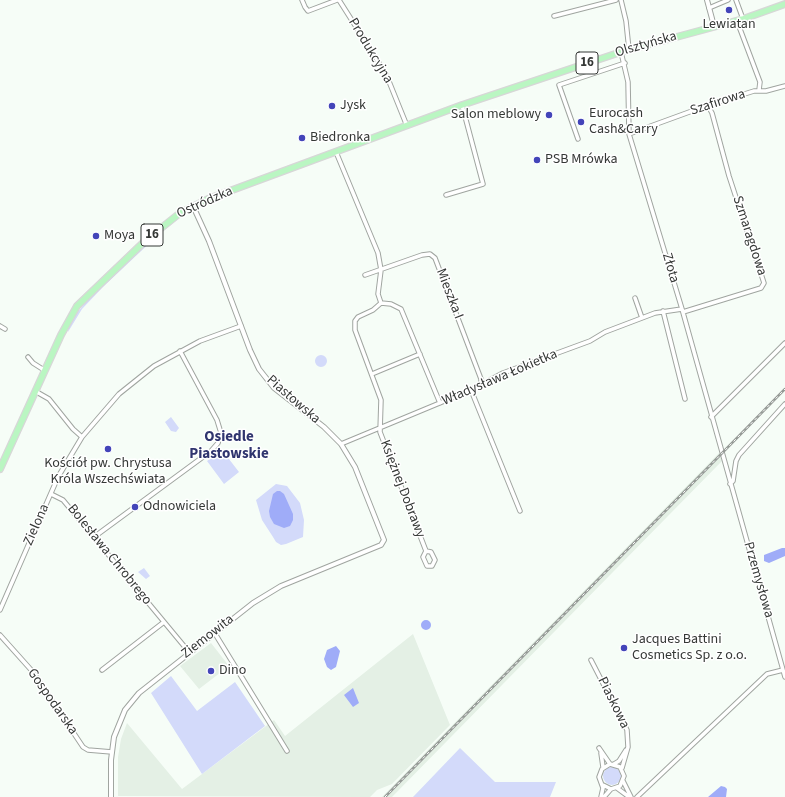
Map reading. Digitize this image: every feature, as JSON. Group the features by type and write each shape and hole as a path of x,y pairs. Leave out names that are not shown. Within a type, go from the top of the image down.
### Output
{"main road":[{"name":"Olsztyńska","path":"462,105 621,52 737,21 785,4"},
{"name":"Ostródzka","path":"0,470 67,321 83,298 165,224 193,206 462,105"}],"street":[{"name":"Produkcyjna","path":"302,0 308,11 338,0 386,74 408,126"},
{"path":"554,16 616,0"},
{"path":"621,0 626,21 629,50"},
{"path":"707,0 714,26"},
{"path":"709,8 728,0"},
{"path":"736,0 743,19"},
{"name":"Szafirowa","path":"629,134 759,90 760,82 737,21"},
{"name":"Złota","path":"621,52 625,63 628,82 629,134 683,311 730,484"},
{"path":"578,139 559,86 625,63"},
{"path":"759,90 766,91 785,86"},
{"path":"446,195 484,184 462,105"},
{"name":"Szmaragdowa","path":"683,311 761,288 764,283 729,176 712,113 708,106"},
{"path":"336,152 378,254 381,270 378,294 381,303 391,304 401,309 440,403"},
{"name":"Piastowska","path":"193,206 209,241 250,350 266,378 287,398 324,427 341,444 355,467 364,487 384,536 384,543"},
{"name":"Mieszka I","path":"381,270 422,255 430,254 435,258 481,380 481,386"},
{"path":"365,275 381,270"},
{"path":"635,298 642,318"},
{"name":"Księżnej Dobrawy","path":"381,303 373,310 358,317 354,325 381,400 380,428 426,551"},
{"path":"662,311 685,399"},
{"name":"Władysława Łokietka","path":"341,444 481,386 503,373 590,341 605,332 662,311 683,311"},
{"path":"0,326 5,329"},
{"name":"Zielona","path":"0,610 66,463 82,437 100,414 134,381 154,366 200,341 241,326"},
{"path":"711,417 785,343"},
{"path":"94,537 211,451 218,443 220,433 217,420 180,351"},
{"path":"372,374 420,354"},
{"path":"28,357 33,363 44,370"},
{"path":"471,390 520,511"},
{"path":"35,391 49,399 73,429 82,437"},
{"path":"730,484 733,481 736,461 739,455 785,404"},
{"name":"Przemysłowa","path":"730,484 785,677"},
{"name":"Bolesława Chrobrego","path":"51,494 62,498 189,652"},
{"name":"Ziemowita","path":"111,797 112,752 117,727 131,702 147,685 253,603 281,586 384,543"},
{"path":"102,670 164,622"},
{"path":"214,632 287,751"},
{"name":"Gospodarska","path":"0,635 33,672 83,746 88,750 112,752"},
{"name":"Piaskowa","path":"591,660 623,722 628,736 628,747 622,768 623,781"},
{"path":"638,797 767,674 783,670"},
{"name":"Piaskowa","path":"603,767 619,761 628,747"},
{"path":"601,797 603,785 599,777 603,767 599,748 612,764 622,768"},
{"path":"603,785 611,789 617,788 623,781 630,797"},
{"path":"617,788 630,797"},
{"path":"604,797 611,789"}],"shaded area":[{"path":"183,215 157,236 103,287 82,309 68,332 69,324 91,296 155,236"},
{"path":"323,355 326,356 326,366 319,367 316,366 315,359 316,356"},
{"path":"171,417 179,428 176,432 171,431 165,422"},
{"path":"222,450 239,472 224,484 207,461"},
{"path":"719,453 722,461 392,797 382,797"},
{"path":"276,484 287,486 300,503 304,520 303,537 281,545 276,542 262,520 256,500"},
{"path":"144,568 150,576 146,579 138,572"},
{"path":"413,634 450,725 392,784 377,790 370,797 118,796 118,757 121,739 127,723 182,789 274,720 285,736"},
{"path":"211,643 229,666 199,689 180,666"},
{"path":"171,676 197,711 235,682 265,726 202,774 151,693"},
{"path":"460,748 495,782 556,782 550,797 413,797"},
{"path":"612,767 618,770 621,776 618,782 612,785 606,782 603,776 606,770"}],"water":[{"path":"277,491 284,494 293,514 293,520 290,526 284,528 274,524 270,517 269,511 273,494"},
{"path":"785,548 785,556 769,563 764,561 764,555"},
{"path":"424,620 428,620 430,621 430,629 424,630 421,627 421,623"},
{"path":"336,646 340,651 336,667 331,670 327,667 324,659 327,650"},
{"path":"353,688 359,703 353,707 344,695"},
{"path":"721,786 727,789 726,797 708,797"}],"railway":[{"path":"385,797 785,389"}],"place":[{"name":"Lewiatan","path":"729,10"},
{"name":"Jysk","path":"332,106"},
{"name":"Salon meblowy","path":"549,115"},
{"name":"Eurocash Cash&Carry","path":"581,122"},
{"name":"Biedronka","path":"302,138"},
{"name":"PSB Mrówka","path":"537,160"},
{"name":"Moya","path":"96,236"},
{"name":"Kościół pw. Chrystusa Króla Wszechświata","path":"108,449"},
{"name":"Odnowiciela","path":"135,507"},
{"name":"Jacques Battini Cosmetics Sp. z o.o.","path":"624,648"},
{"name":"Dino","path":"211,671"}],"district":[{"name":"Osiedle Piastowskie","path":"229,446"}]}
